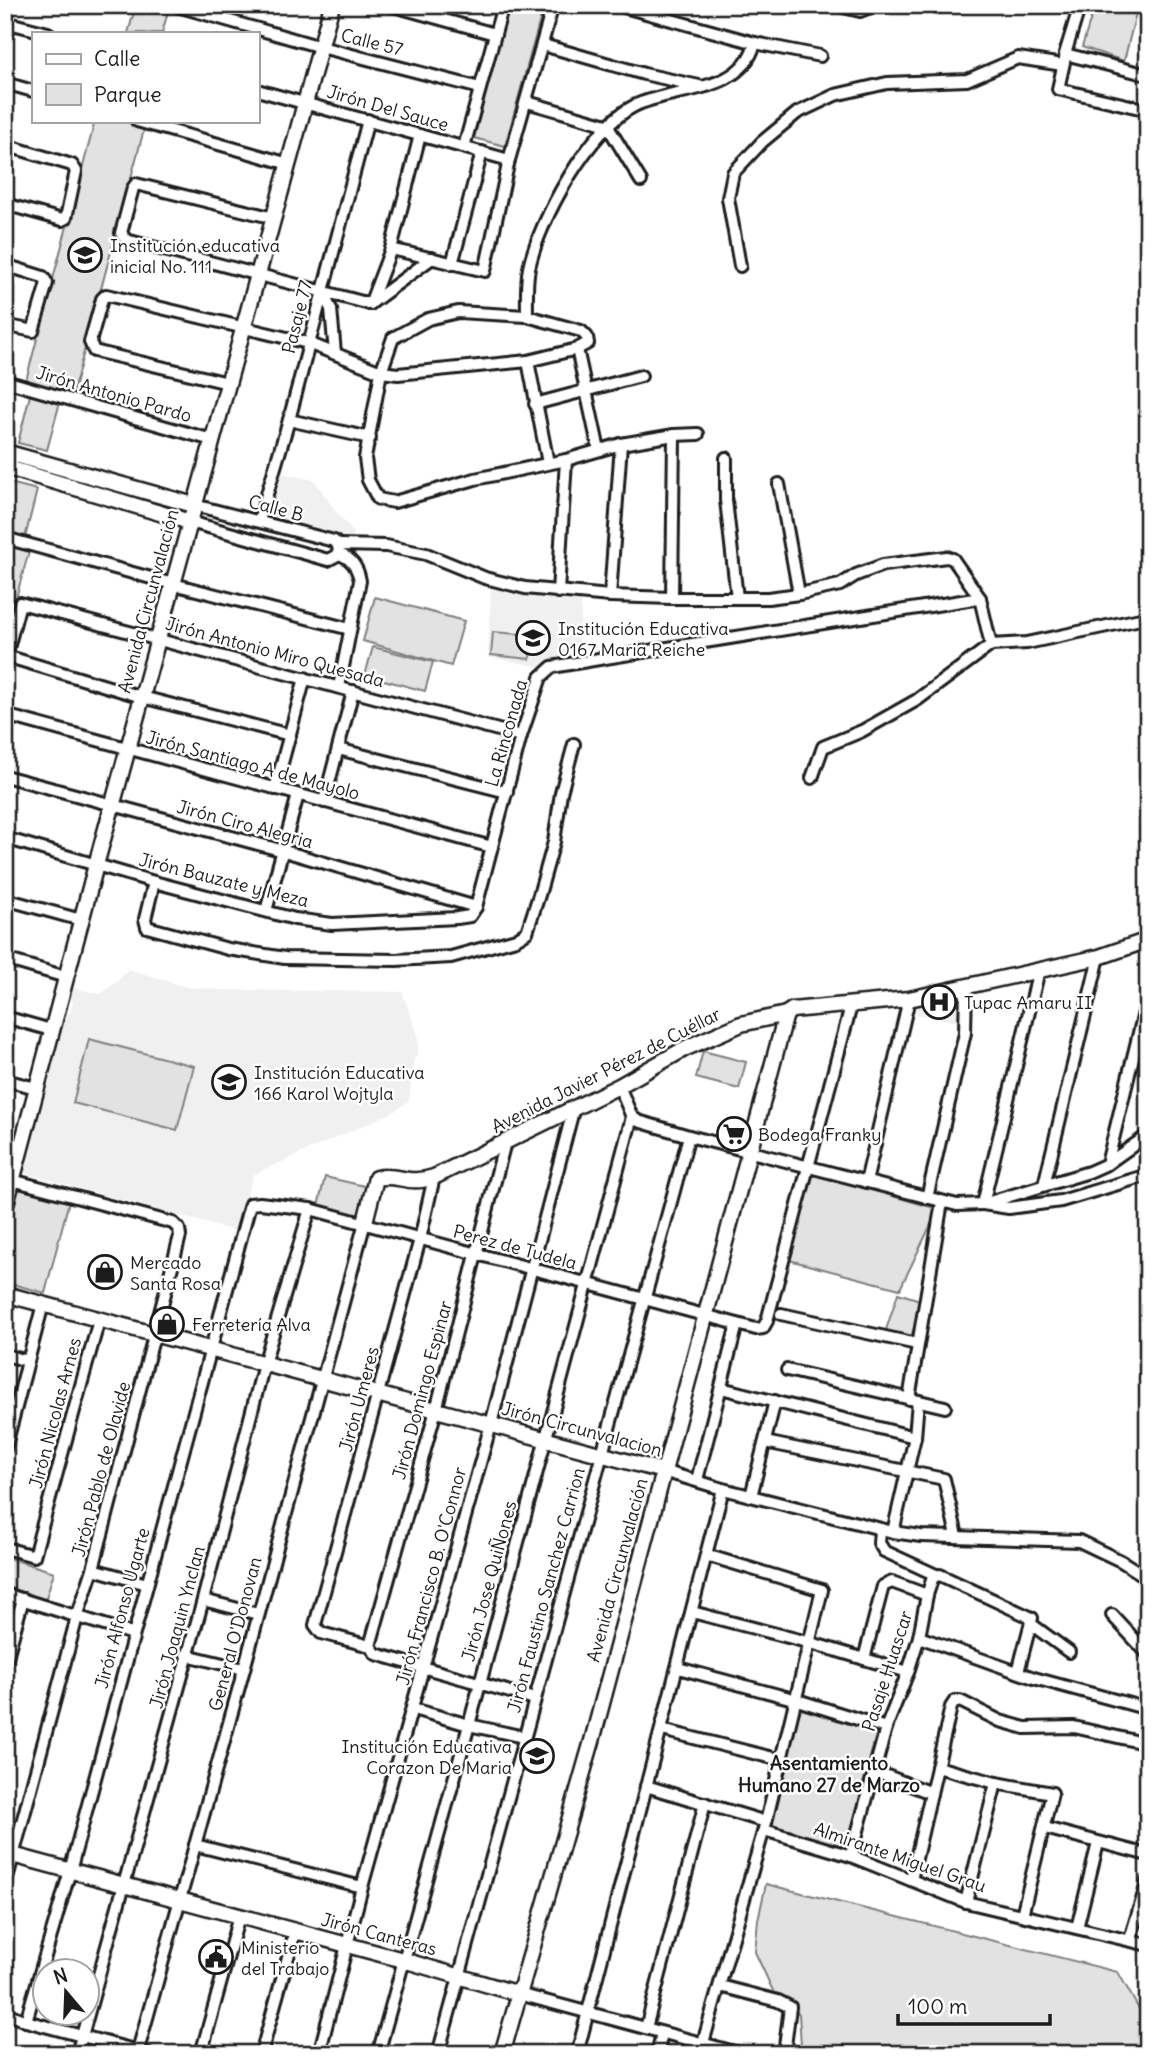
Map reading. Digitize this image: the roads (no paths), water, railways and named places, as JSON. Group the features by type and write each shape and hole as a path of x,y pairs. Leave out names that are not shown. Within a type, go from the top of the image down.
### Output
{"street":[{"name":"Calle 57","path":"174,5 480,88"},
{"name":"Avenida Circunvalación","path":"5,1206 332,5"},
{"path":"390,5 495,34"},
{"path":"464,147 503,5"},
{"path":"391,249 485,271 509,160 553,5"},
{"path":"617,5 755,43 820,56"},
{"path":"835,5 860,11 875,5"},
{"path":"1076,6 1058,89 1148,110"},
{"path":"5,22 44,32"},
{"path":"527,316 528,271 535,244 574,170 607,125 635,106 728,79 742,69 751,56 755,43"},
{"path":"542,45 644,74 699,86"},
{"path":"740,266 728,198 733,173 762,142 797,113 835,95 887,83 967,80 1018,58 1064,60 1148,75"},
{"path":"5,83 32,91"},
{"name":"Jirón Del Sauce","path":"259,91 509,160"},
{"path":"527,102 607,125 641,181"},
{"name":"Pasaje 77","path":"258,521 289,420 321,290 368,120"},
{"path":"141,122 289,163"},
{"path":"370,304 391,249 420,135"},
{"path":"5,145 72,165 76,171 66,218 57,220 5,204"},
{"path":"453,264 482,152"},
{"path":"274,218 136,184 121,233 126,240 370,304"},
{"path":"370,304 432,258"},
{"path":"5,265 43,277 47,284 35,329 30,331 5,325"},
{"path":"321,290 331,309 335,353"},
{"path":"228,383 94,351 90,342 103,299 106,295 111,296 308,343 382,372 398,374 528,361 576,349 588,343 587,337 581,331 527,316 458,312 428,319 393,338 382,372 365,458 368,480 378,499 394,502 475,479 566,460 621,444 698,434"},
{"path":"576,349 599,450"},
{"path":"528,361 548,463"},
{"path":"535,404 641,376"},
{"name":"Jirón Antonio Pardo","path":"5,381 212,440"},
{"path":"289,420 370,438"},
{"path":"673,598 674,435"},
{"path":"610,596 621,444"},
{"path":"5,452 25,465 190,522"},
{"path":"726,458 726,500 737,598"},
{"path":"558,592 566,460"},
{"path":"5,467 25,465 194,505"},
{"path":"779,484 799,594"},
{"name":"Calle B","path":"190,522 328,560 338,550 334,541 194,505"},
{"path":"5,538 350,629"},
{"path":"338,550 386,546 425,554 485,578 525,588 610,596 673,598 768,598 799,594 840,585 856,575 883,565 947,557 953,559 980,598 991,645"},
{"path":"338,550 359,575 339,687"},
{"name":"La Rinconada","path":"476,907 521,736 541,677 552,667 980,598"},
{"name":"Jirón Antonio Miro Quesada","path":"6,656 20,603 521,736"},
{"path":"812,778 823,747 862,731 917,700 991,645 1027,643 1145,618"},
{"path":"6,656 290,735"},
{"path":"275,789 305,678"},
{"path":"324,802 353,691"},
{"name":"Jirón Santiago A de Mayolo","path":"5,715 492,847"},
{"path":"154,882 145,919 147,927 228,949 285,958 397,960 451,957 516,939 527,932 539,895 554,842 574,744"},
{"path":"338,749 507,792"},
{"name":"Jirón Ciro Alegria","path":"5,776 284,851 476,907"},
{"path":"266,911 298,795"},
{"name":"Jirón Bauzate y Meza","path":"5,838 154,882 295,919 332,924 457,918 470,916 476,907"},
{"path":"5,899 81,920"},
{"name":"Avenida Javier Pérez de Cuéllar","path":"365,1222 376,1178 388,1176 408,1182 434,1177 619,1086 686,1048 741,1024 786,1014 792,1010 909,999 1099,957 1148,940"},
{"path":"1044,1185 1099,957"},
{"path":"5,960 66,977"},
{"path":"984,1203 1039,970"},
{"path":"927,1198 965,1033 966,986"},
{"path":"1107,1164 1148,996"},
{"path":"866,1182 909,999"},
{"path":"809,1167 851,1006"},
{"name":"Avenida Circunvalación","path":"502,2054 592,1741 786,1014"},
{"path":"5,1017 51,1030"},
{"path":"5,1080 36,1088"},
{"path":"619,1086 632,1117 638,1121 957,1205 984,1203 1089,1172 1107,1164 1148,1135"},
{"name":"Jirón Francisco B. O'Connor","path":"319,2054 575,1107"},
{"name":"Jirón Jose QuiÑones","path":"378,2054 632,1117"},
{"name":"Jirón Faustino Sanchez Carrion","path":"438,2054 689,1136"},
{"name":"Jirón Domingo Espinar","path":"370,1646 436,1410 505,1142"},
{"path":"5,1143 20,1147"},
{"name":"Perez de Tudela","path":"250,1204 310,1209 365,1222 532,1270 756,1329 763,1328 767,1321 809,1167"},
{"path":"984,1203 1009,1208 1061,1201 1148,1175"},
{"name":"Jirón Umeres","path":"370,1646 317,1630 315,1625 420,1239 434,1177"},
{"name":"Jirón Pablo de Olavide","path":"5,1886 9,1854 93,1569 180,1236 179,1228 173,1223 12,1180"},
{"path":"893,1532 915,1437 913,1400 917,1344 942,1202"},
{"name":"Jirón Alfonso Ugarte","path":"26,2021 70,1871 250,1204"},
{"name":"Jirón Joaquin Ynclan","path":"77,2054 203,1600 264,1364 310,1209"},
{"name":"General O'Donovan","path":"141,2053 180,1900 365,1222"},
{"name":"Jirón Circunvalacion","path":"5,1294 880,1530 921,1536 1079,1541 1121,1561 1148,1578"},
{"path":"5,1449 43,1304"},
{"path":"780,1314 917,1344"},
{"name":"Jirón Nicolas Arnes","path":"5,1548 34,1556 99,1320"},
{"path":"697,1480 737,1324"},
{"path":"5,1355 28,1362"},
{"path":"787,1370 945,1407"},
{"path":"721,1388 915,1437"},
{"path":"751,1496 775,1401"},
{"path":"765,1442 944,1479 957,1536"},
{"path":"577,2054 723,1489"},
{"path":"880,1530 879,1543 884,1551 1032,1618 1018,1672"},
{"path":"703,2043 765,1826 822,1590 706,1555"},
{"path":"93,1569 147,1584"},
{"name":"Pasaje Huascar","path":"851,1856 886,1728 908,1672 919,1637 927,1595 935,1576"},
{"path":"864,1659 883,1586 892,1583 927,1595"},
{"path":"5,1594 133,1634"},
{"path":"5,1664 23,1599"},
{"path":"203,1600 258,1614"},
{"path":"692,1612 908,1672"},
{"path":"1112,1615 1148,1654"},
{"path":"1031,1624 1069,1652"},
{"path":"919,1637 1018,1672 1137,1706 1148,1705"},
{"path":"370,1646 376,1654 535,1699"},
{"path":"186,1655 244,1668"},
{"path":"678,1668 797,1700 886,1728"},
{"path":"911,1880 954,1701 960,1701 1000,1721 1025,1728 1074,1727 1148,1744"},
{"path":"412,1709 524,1737"},
{"path":"662,1730 781,1760"},
{"path":"937,1768 996,1783 1052,1793 1022,1915"},
{"path":"874,1771 931,1793"},
{"path":"967,1902 996,1783"},
{"name":"Almirante Miguel Grau","path":"646,1786 705,1803 967,1902 1148,1945"},
{"path":"646,2028 705,1803"},
{"path":"1045,1828 1148,1855"},
{"path":"1077,1928 1098,1843"},
{"path":"195,1845 362,1887"},
{"name":"Jirón Canteras","path":"9,1854 742,2054"},
{"path":"1130,1940 1148,1882"},
{"path":"201,2054 239,1916"},
{"path":"261,2054 295,1932"},
{"path":"720,1986 778,2001 790,2007 784,2054"},
{"path":"5,2013 141,2053"},
{"path":"657,2054 662,2033"}],"place":[{"name":"Institución educativa inicial No. 111","path":"85,255"},
{"name":"Institución Educativa 0167 Maria Reiche","path":"533,638"},
{"name":"Tupac Amaru II","path":"939,1002"},
{"name":"Institución Educativa 166 Karol Wojtyla","path":"229,1082"},
{"name":"Bodega Franky","path":"734,1134"},
{"name":"Mercado Santa Rosa","path":"105,1272"},
{"name":"Ferretería Alva","path":"167,1324"},
{"name":"Institución Educativa Corazon De Maria","path":"537,1756"},
{"name":"Ministerio del Trabajo","path":"216,1957"}],"district":[{"name":"Asentamiento Humano 27 de Marzo","path":"829,1774"}]}
